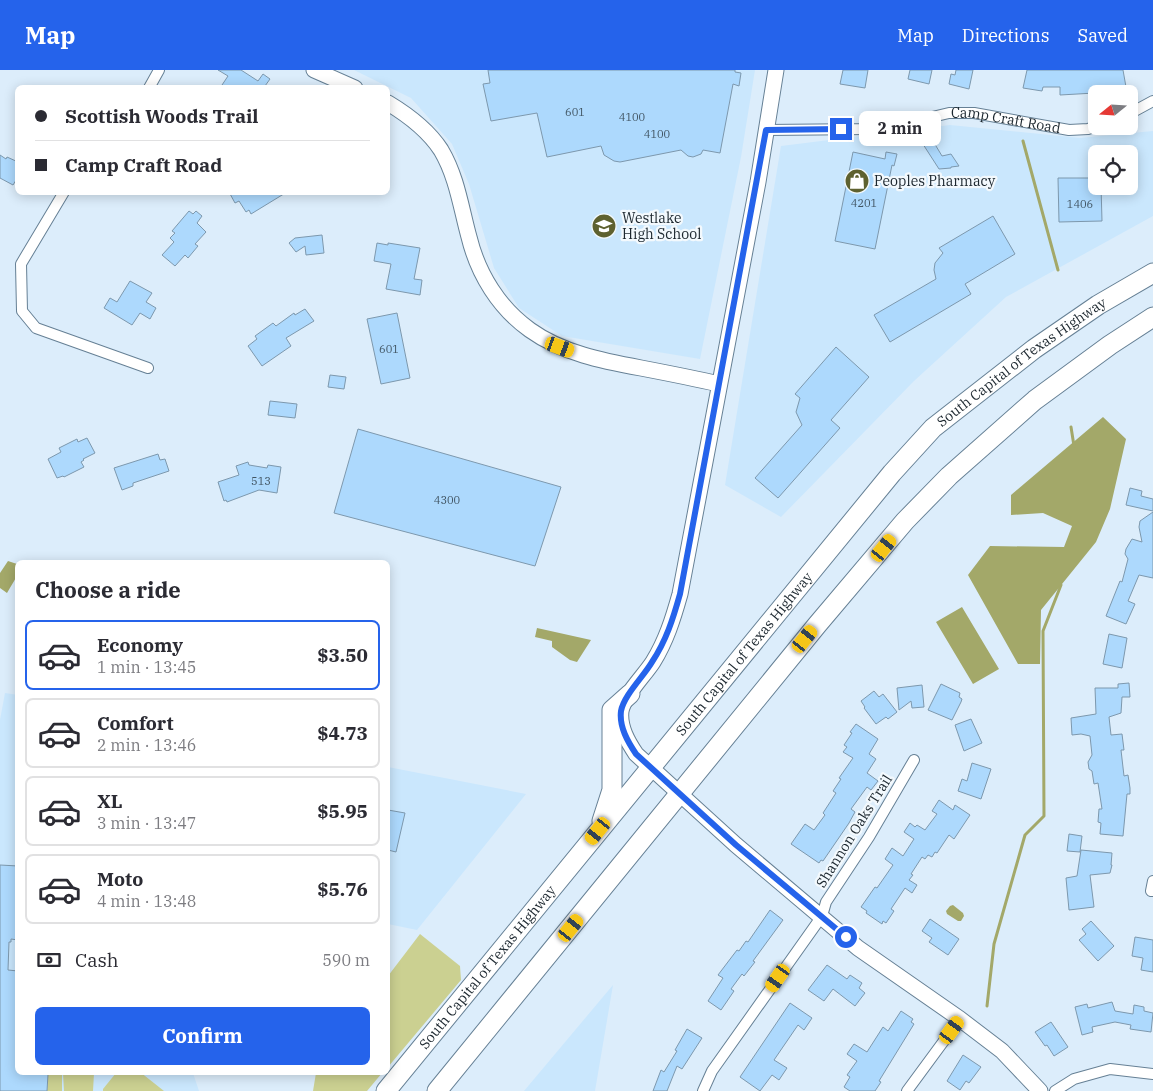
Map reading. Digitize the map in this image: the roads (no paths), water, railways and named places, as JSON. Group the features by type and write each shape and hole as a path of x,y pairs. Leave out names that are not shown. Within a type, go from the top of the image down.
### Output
{"highway":[{"name":"South Capital of Texas Highway","path":"386,1091 892,473 933,428 1034,349 1098,305 1153,273"},
{"path":"437,1091 817,624 906,521 949,476 1035,400 1110,345 1153,317"},
{"path":"598,831 612,790 612,710 630,694"}],"street":[{"path":"150,85 158,70"},
{"path":"314,70 348,85"},
{"path":"776,70 680,594 673,620 661,648 630,694 621,711 622,725 627,740 636,754 736,845 858,948 960,1019 1002,1051 1040,1091"},
{"path":"1138,110 1153,101"},
{"path":"390,104 416,122 428,133 441,150 451,170 476,260 494,295 511,314 531,330 557,345 584,355 609,362 719,384"},
{"name":"Camp Craft Road","path":"766,130 869,129 907,123 949,113 974,114 1069,130 1088,129"},
{"path":"62,195 21,264 22,312 36,328 148,368"},
{"name":"Shannon Oaks Trail","path":"704,1091 712,1071 822,916 826,902 869,837 914,760"},
{"path":"907,1091 960,1019"},
{"path":"1055,1091 1074,1078 1110,1069 1153,1074"}],"waterway":[{"path":"1023,141 1058,270"},
{"path":"1071,427 1074,446"},
{"path":"987,1006 994,944 1025,835 1044,816 1043,631 1061,585"}],"place":[{"name":"Peoples Pharmacy","path":"857,181"},
{"name":"Westlake High School","path":"604,226"}]}
